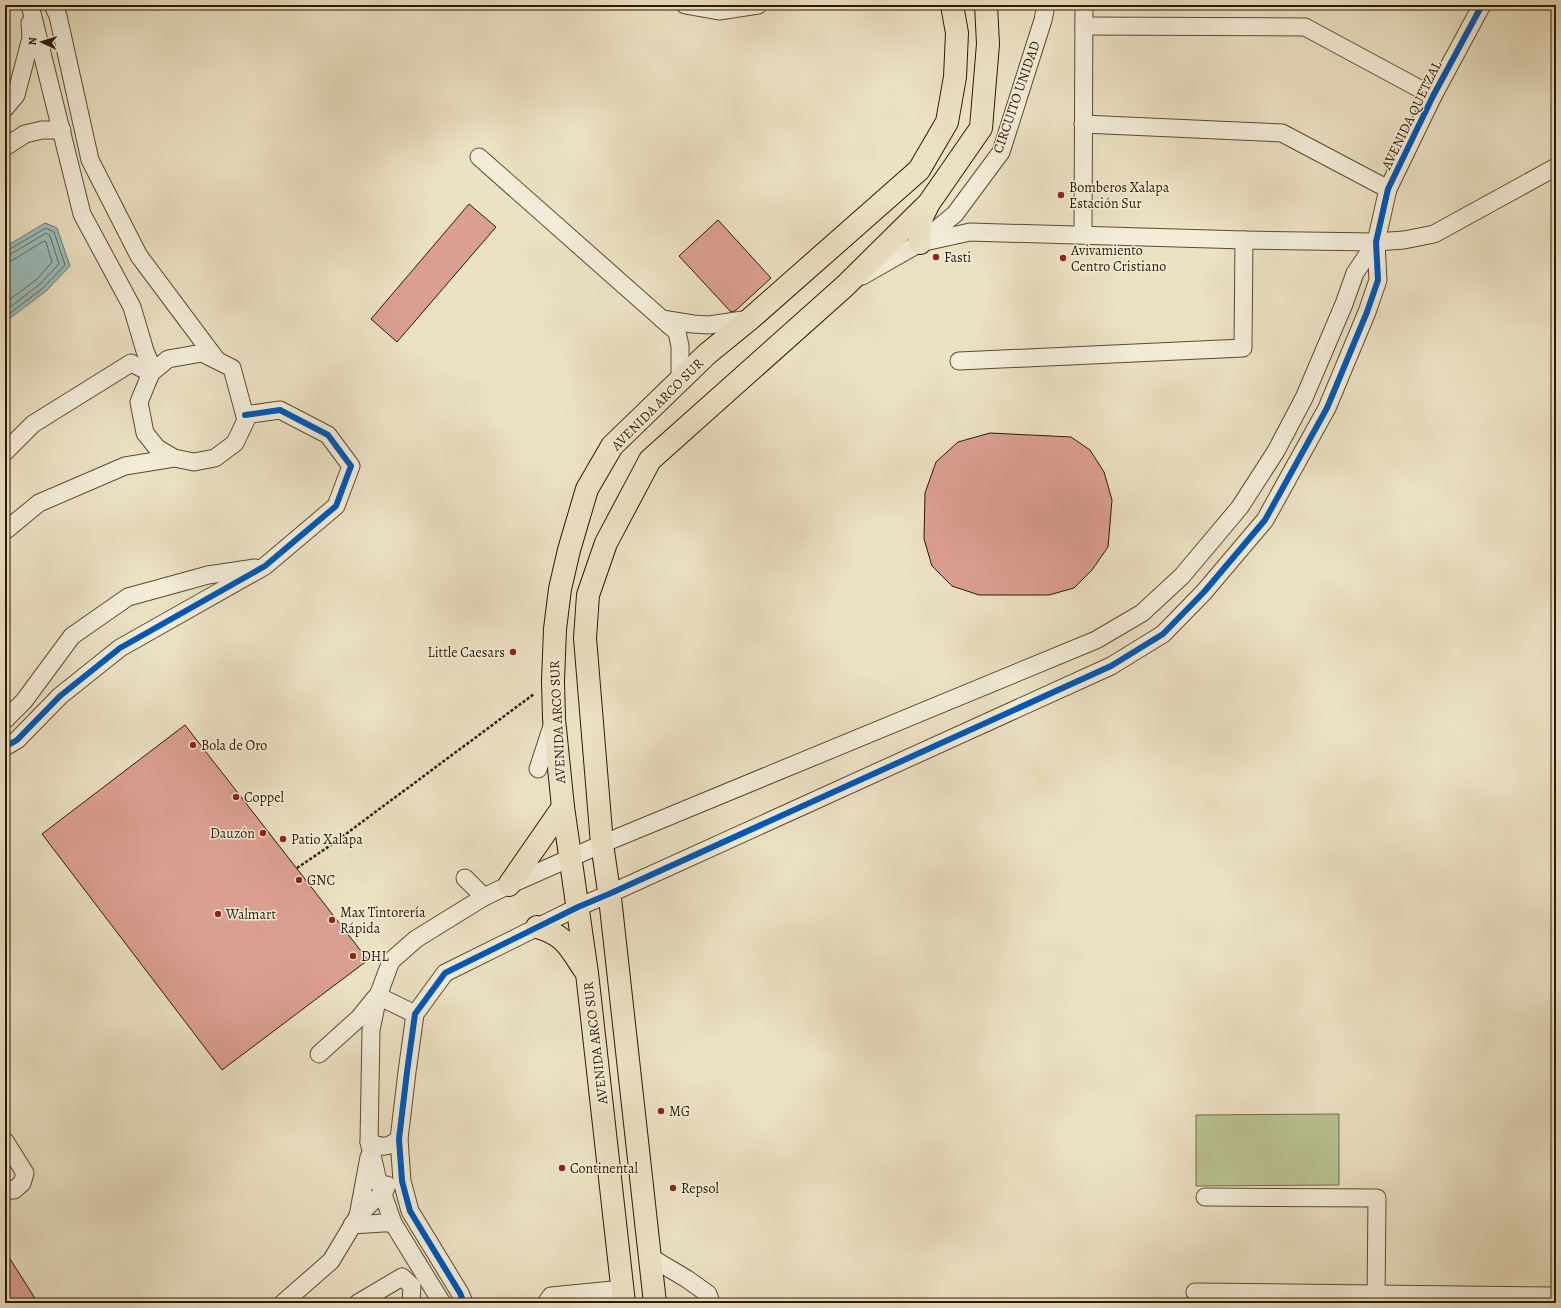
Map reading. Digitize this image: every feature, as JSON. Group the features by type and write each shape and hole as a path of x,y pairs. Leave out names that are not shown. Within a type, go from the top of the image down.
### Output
{"main road":[{"name":"AVENIDA ARCO SUR","path":"624,1296 587,973 563,807 554,719 552,681 555,629 560,589 569,550 588,489 612,446 707,354 750,319 920,170 948,122 956,62 957,32 952,5"},
{"path":"920,243 918,227 929,203 981,128 988,44 986,5"},
{"path":"655,1303 609,894 602,844 585,638 588,595 606,543 650,460 845,286 929,203"},
{"path":"509,885 563,807"},
{"path":"537,928 552,931 566,942 587,973"}],"street":[{"path":"5,108 16,96 31,38 30,5"},
{"path":"30,5 82,214 132,307 144,351 152,372"},
{"path":"53,5 58,16 90,160 139,256 217,361"},
{"path":"686,5 719,11 758,5"},
{"name":"CIRCUITO UNIDAD","path":"845,286 920,243 955,214 1001,152 1043,20 1046,5"},
{"path":"1083,234 1084,5"},
{"name":"AVENIDA QUETZAL","path":"1376,242 1388,188 1475,7"},
{"path":"1084,26 1305,27 1433,96"},
{"path":"1083,124 1282,133 1388,188"},
{"path":"5,147 25,134 42,130 62,130"},
{"path":"66,152 87,146"},
{"path":"479,157 677,332 680,346 680,381"},
{"path":"920,243 970,232 1083,234 1244,240 1376,242 1404,240 1434,234 1556,166"},
{"path":"958,361 1244,348 1244,240"},
{"path":"355,1220 370,1147 371,1030 378,996 391,961 416,939 484,897 509,885 570,857 1096,640 1142,613 1182,576 1240,507 1276,451 1304,398 1344,304 1355,273 1376,242"},
{"path":"464,1303 460,1293 410,1211 402,1181 399,1139 415,1014 444,973 578,907 1111,666 1163,634 1204,592 1264,520 1327,408 1367,312 1378,280 1376,242"},
{"path":"662,318 693,324 708,325 750,319"},
{"path":"202,353 217,361 232,368 246,420 235,443 215,458 194,462 174,458 157,448 145,433 139,402 152,372 168,359 202,353"},
{"path":"5,452 33,424 130,363 152,372"},
{"path":"5,747 17,740 60,696 120,648 265,566 336,506 351,466 328,435 280,410 245,415"},
{"path":"5,531 39,503 125,466 174,458"},
{"path":"5,720 24,701 72,636 128,597 208,575 265,566"},
{"path":"538,769 554,719"},
{"path":"465,878 484,897"},
{"path":"378,996 415,1014"},
{"path":"319,1054 358,1018 378,996"},
{"path":"370,1147 391,1146 399,1139"},
{"path":"5,1141 25,1173 22,1183 14,1190 5,1190"},
{"path":"370,1147 383,1195 393,1223 442,1303"},
{"path":"283,1303 331,1261 355,1220 376,1199 383,1195 401,1157"},
{"path":"383,1195 417,1222"},
{"path":"1205,1197 1377,1198 1376,1298"},
{"path":"355,1220 393,1223"},
{"path":"650,1257 688,1279 708,1294 711,1303"},
{"path":"358,1303 402,1277 412,1286 411,1303"},
{"path":"1195,1292 1376,1298 1556,1296"},
{"path":"546,1303 551,1296 624,1296"}],"path":[{"path":"297,868 331,845 552,681"}],"green space":[{"path":"1339,1114 1339,1185 1196,1186 1196,1115"}],"water":[{"path":"45,223 57,228 70,266 46,291 5,322 5,247"}],"building":[{"path":"469,204 496,227 397,342 371,319"},
{"path":"718,220 771,278 735,311 731,312 679,256"},
{"path":"990,433 1071,437 1090,450 1104,472 1112,500 1108,547 1092,570 1074,588 1049,595 979,595 952,586 932,566 924,539 925,493 936,462 958,442"},
{"name":"Walmart","path":"185,725 368,960 222,1070 42,834"},
{"path":"5,1251 38,1303 5,1303"}],"cycle path":[{"path":"464,1303 460,1293 410,1211 402,1181 399,1139 415,1014 445,973 578,907 1111,666 1163,634 1204,592 1265,520 1327,408 1367,312 1378,280 1376,242 1388,189 1433,96 1482,5"},
{"path":"5,747 17,740 60,696 120,648 265,566 336,506 351,466 328,435 280,410 245,415"}],"place":[{"name":"Bomberos Xalapa Estación Sur","path":"1061,195"},
{"name":"Fasti","path":"936,257"},
{"name":"Avivamiento Centro Cristiano","path":"1063,258"},
{"name":"Little Caesars","path":"513,652"},
{"name":"Bola de Oro","path":"193,745"},
{"name":"Coppel","path":"236,797"},
{"name":"Dauzón","path":"263,833"},
{"name":"Patio Xalapa","path":"283,839"},
{"name":"GNC","path":"299,880"},
{"name":"Walmart","path":"218,914"},
{"name":"Max Tintorería Rápida","path":"332,920"},
{"name":"DHL","path":"353,956"},
{"name":"MG","path":"661,1111"},
{"name":"Continental","path":"562,1168"},
{"name":"Repsol","path":"673,1188"}]}
